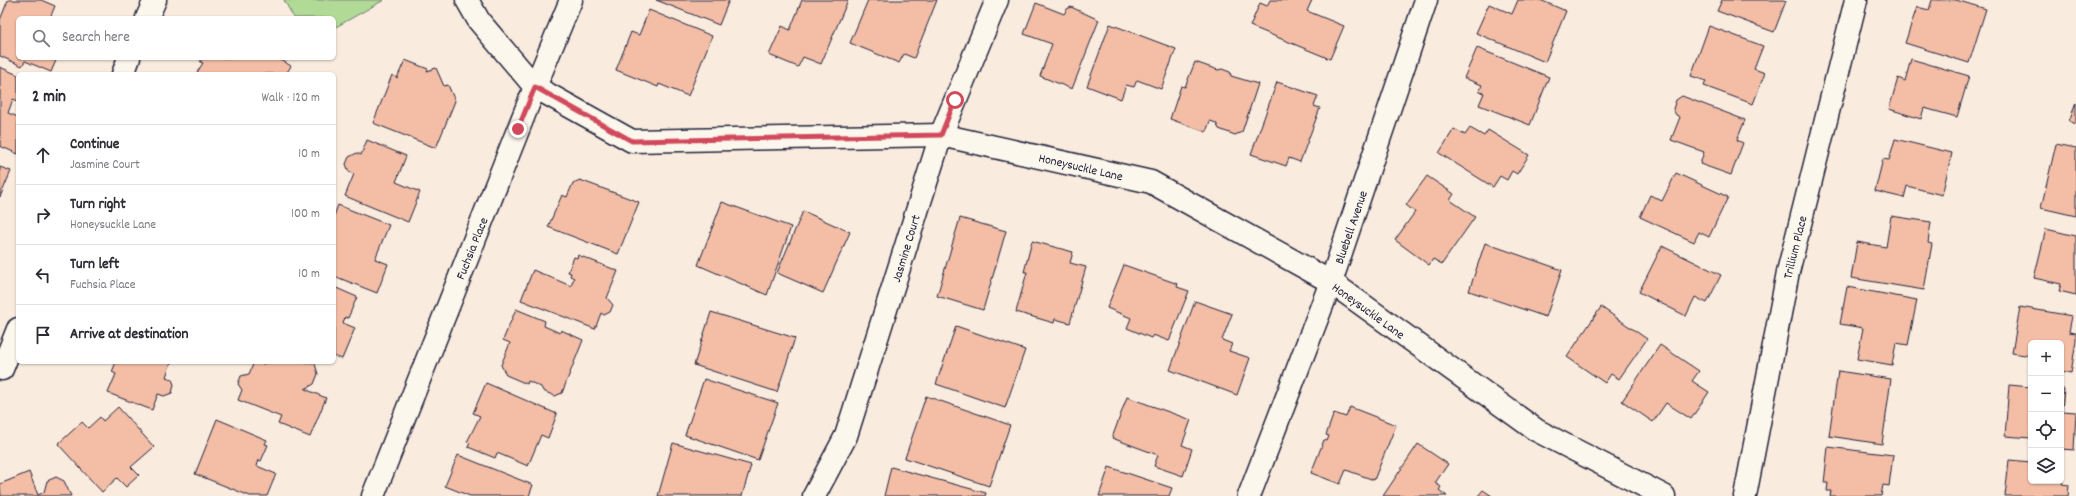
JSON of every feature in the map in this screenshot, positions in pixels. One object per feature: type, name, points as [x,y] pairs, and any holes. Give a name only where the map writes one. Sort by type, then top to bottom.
[{"type":"street","points":[[148,16],[155,0]]},
{"type":"street","name":"Honeysuckle Lane","points":[[467,0],[479,21],[535,87],[632,141],[941,135],[1151,182],[1331,282],[1536,430],[1664,496]]},
{"type":"street","name":"Fuchsia Place","points":[[373,496],[571,0]]},
{"type":"street","name":"Jasmine Court","points":[[814,496],[846,436],[941,135],[997,0]]},
{"type":"street","name":"Bluebell Avenue","points":[[1249,496],[1331,282],[1426,0]]},
{"type":"street","name":"Trillium Place","points":[[1745,496],[1788,272],[1856,0]]},
{"type":"street","points":[[124,72],[128,60]]},
{"type":"street","points":[[2,369],[16,334]]},
{"type":"green space","points":[[284,0],[384,0],[336,27],[336,16],[293,16]]},
{"type":"building","points":[[8,0],[41,0],[55,6],[51,16],[16,16],[16,60],[56,60],[51,72],[25,61],[22,66],[0,56],[0,20]]},
{"type":"building","points":[[656,0],[729,0],[719,25]]},
{"type":"building","points":[[802,0],[848,0],[821,64],[803,57],[798,67],[769,55],[782,26],[790,30]]},
{"type":"building","points":[[868,0],[937,0],[914,58],[904,54],[899,63],[850,43]]},
{"type":"building","points":[[1270,0],[1312,0],[1307,11],[1344,26],[1330,59],[1250,26],[1260,3],[1267,6]]},
{"type":"building","points":[[1518,0],[1540,0],[1566,11],[1545,62],[1476,33],[1489,4],[1512,14]]},
{"type":"building","points":[[1722,0],[1786,1],[1774,32],[1717,11]]},
{"type":"building","points":[[1932,0],[1956,0],[1986,9],[1969,63],[1905,43],[1917,7],[1929,10]]},
{"type":"building","points":[[1036,3],[1064,14],[1067,9],[1071,7],[1099,20],[1072,89],[1040,76],[1052,44],[1024,34]]},
{"type":"building","points":[[649,10],[712,36],[688,96],[659,84],[658,87],[616,70],[631,32],[639,35]]},
{"type":"building","points":[[1110,24],[1176,49],[1161,89],[1137,80],[1134,87],[1126,85],[1121,99],[1087,86]]},
{"type":"building","points":[[1709,26],[1763,46],[1754,69],[1765,73],[1753,104],[1704,86],[1706,81],[1691,76]]},
{"type":"building","points":[[1477,48],[1549,77],[1530,125],[1479,105],[1484,93],[1479,92],[1482,85],[1464,78]]},
{"type":"building","points":[[1911,59],[1969,76],[1957,117],[1924,108],[1921,119],[1889,109],[1898,78],[1905,81]]},
{"type":"building","points":[[202,60],[281,60],[291,66],[287,72],[197,72],[203,63],[200,62]]},
{"type":"building","points":[[405,60],[428,69],[427,71],[436,68],[444,86],[448,85],[455,101],[436,148],[373,123],[392,75],[397,78]]},
{"type":"building","points":[[1195,62],[1218,70],[1222,69],[1230,72],[1231,76],[1258,84],[1242,132],[1235,135],[1219,129],[1216,123],[1210,121],[1206,132],[1170,119],[1181,86],[1185,87]]},
{"type":"building","points":[[0,67],[16,74],[16,100],[13,99],[8,113],[16,116],[16,153],[0,146]]},
{"type":"building","points":[[1277,82],[1318,96],[1314,106],[1320,108],[1300,162],[1289,158],[1286,166],[1251,154]]},
{"type":"building","points":[[1682,96],[1745,120],[1737,140],[1743,143],[1731,175],[1700,164],[1704,152],[1671,140],[1680,117],[1676,115],[1673,109],[1676,100]]},
{"type":"building","points":[[2076,103],[2076,124],[2069,121]]},
{"type":"building","points":[[1470,128],[1484,136],[1488,130],[1529,155],[1517,174],[1512,171],[1507,180],[1500,176],[1493,187],[1439,153],[1454,129],[1465,135]]},
{"type":"building","points":[[1895,139],[1952,153],[1942,195],[1907,186],[1904,198],[1875,191],[1883,159],[1889,160]]},
{"type":"building","points":[[367,140],[406,156],[396,182],[420,192],[408,222],[345,196],[354,174],[349,172],[346,164],[349,157],[357,153],[361,155]]},
{"type":"building","points":[[2056,144],[2076,148],[2076,216],[2041,208]]},
{"type":"building","points":[[0,167],[11,171],[0,197]]},
{"type":"building","points":[[1676,173],[1728,197],[1709,237],[1699,232],[1694,242],[1640,217],[1650,195],[1662,201]]},
{"type":"building","points":[[1427,176],[1454,194],[1450,200],[1475,217],[1442,264],[1433,259],[1429,265],[1395,240],[1415,212],[1406,205]]},
{"type":"building","points":[[580,180],[639,202],[618,254],[548,227],[562,195],[567,197],[573,183]]},
{"type":"building","points":[[722,202],[791,227],[767,295],[698,265]]},
{"type":"building","points":[[338,205],[389,225],[375,259],[388,264],[377,293],[336,277],[336,210]]},
{"type":"building","points":[[803,211],[850,232],[823,293],[777,273]]},
{"type":"building","points":[[1891,216],[1931,222],[1928,243],[1932,244],[1924,290],[1851,278],[1857,242],[1886,247]]},
{"type":"building","points":[[960,218],[1006,231],[983,310],[937,296]]},
{"type":"building","points":[[2046,229],[2076,236],[2076,295],[2059,291],[2061,284],[2034,278]]},
{"type":"building","points":[[1032,241],[1073,252],[1070,263],[1086,267],[1070,323],[1055,319],[1054,323],[1016,312],[1027,272],[1024,272]]},
{"type":"building","points":[[1485,243],[1562,270],[1546,317],[1469,291]]},
{"type":"building","points":[[1662,246],[1721,275],[1707,303],[1695,297],[1686,316],[1639,292]]},
{"type":"building","points":[[578,255],[618,271],[607,298],[613,305],[610,312],[604,315],[601,313],[595,329],[521,300],[533,270],[571,286],[574,278],[570,276],[571,273],[568,272],[574,257],[577,258]]},
{"type":"building","points":[[1124,265],[1178,284],[1177,287],[1189,291],[1169,341],[1153,335],[1151,338],[1127,328],[1131,318],[1107,308]]},
{"type":"building","points":[[1847,287],[1917,300],[1908,345],[1896,343],[1892,365],[1857,359],[1863,328],[1840,324]]},
{"type":"building","points":[[336,288],[357,297],[348,318],[345,317],[343,323],[355,328],[342,359],[336,357]]},
{"type":"building","points":[[1195,301],[1232,314],[1222,340],[1232,344],[1229,351],[1250,358],[1237,395],[1170,370]]},
{"type":"building","points":[[1601,307],[1647,339],[1619,379],[1611,374],[1605,383],[1567,357]]},
{"type":"building","points":[[2020,307],[2072,316],[2069,332],[2076,333],[2076,341],[2071,373],[2064,372],[2064,340],[2028,340],[2028,356],[2012,353]]},
{"type":"building","points":[[516,309],[545,321],[544,326],[560,333],[561,330],[583,340],[562,393],[555,396],[543,391],[541,387],[528,381],[527,384],[506,375],[501,365],[510,343],[503,340]]},
{"type":"building","points":[[711,312],[795,338],[777,392],[694,365]]},
{"type":"building","points":[[956,326],[1025,350],[1005,408],[936,384]]},
{"type":"building","points":[[1660,345],[1699,371],[1692,381],[1709,392],[1691,419],[1666,403],[1653,422],[1622,401]]},
{"type":"building","points":[[115,364],[170,364],[166,377],[172,379],[174,385],[172,393],[164,396],[158,394],[152,410],[108,393],[116,374],[112,372]]},
{"type":"building","points":[[253,364],[315,364],[318,374],[314,384],[305,389],[326,398],[310,437],[278,424],[281,417],[238,400],[242,390],[238,384],[241,376],[249,374]]},
{"type":"building","points":[[1838,371],[1891,379],[1882,444],[1829,436]]},
{"type":"building","points":[[704,379],[778,403],[758,460],[685,435]]},
{"type":"building","points":[[486,383],[557,414],[548,438],[541,435],[528,466],[497,453],[495,458],[468,447],[470,443],[467,442],[480,416],[473,413]]},
{"type":"building","points":[[2009,385],[2028,387],[2028,438],[2005,436]]},
{"type":"building","points":[[926,396],[1010,425],[989,486],[905,458]]},
{"type":"building","points":[[1127,397],[1191,420],[1182,445],[1192,449],[1183,476],[1154,466],[1158,455],[1112,438]]},
{"type":"building","points":[[118,407],[154,447],[131,467],[139,475],[126,487],[117,478],[102,492],[58,444],[82,422],[88,428],[100,417],[103,421]]},
{"type":"building","points":[[1350,407],[1396,425],[1374,480],[1346,470],[1340,484],[1311,473],[1324,440],[1327,441],[1329,436],[1326,435],[1334,413],[1346,417]]},
{"type":"building","points":[[2064,411],[2076,412],[2074,450],[2064,449]]},
{"type":"building","points":[[217,419],[267,440],[265,444],[268,445],[261,461],[259,460],[257,466],[276,474],[267,496],[250,496],[195,474]]},
{"type":"building","points":[[673,443],[751,465],[742,496],[658,496]]},
{"type":"building","points":[[1418,444],[1448,464],[1435,483],[1441,487],[1439,490],[1447,496],[1383,496]]},
{"type":"building","points":[[1828,447],[1893,455],[1889,486],[1883,485],[1881,496],[1830,496],[1831,491],[1827,491],[1828,483],[1824,483]]},
{"type":"building","points":[[458,455],[533,485],[529,496],[470,496],[445,486]]},
{"type":"building","points":[[2009,460],[2028,462],[2028,484],[2069,485],[2068,496],[2005,496]]},
{"type":"building","points":[[891,467],[986,493],[985,496],[884,496]]},
{"type":"building","points":[[1109,467],[1172,488],[1169,496],[1099,496]]},
{"type":"building","points":[[29,472],[38,495],[44,492],[47,481],[56,477],[64,481],[71,496],[1,496],[0,484]]},
{"type":"building","points":[[1483,490],[1492,496],[1478,496]]},
{"type":"route","points":[[518,129],[535,87],[632,141],[941,135],[955,100]]}]
